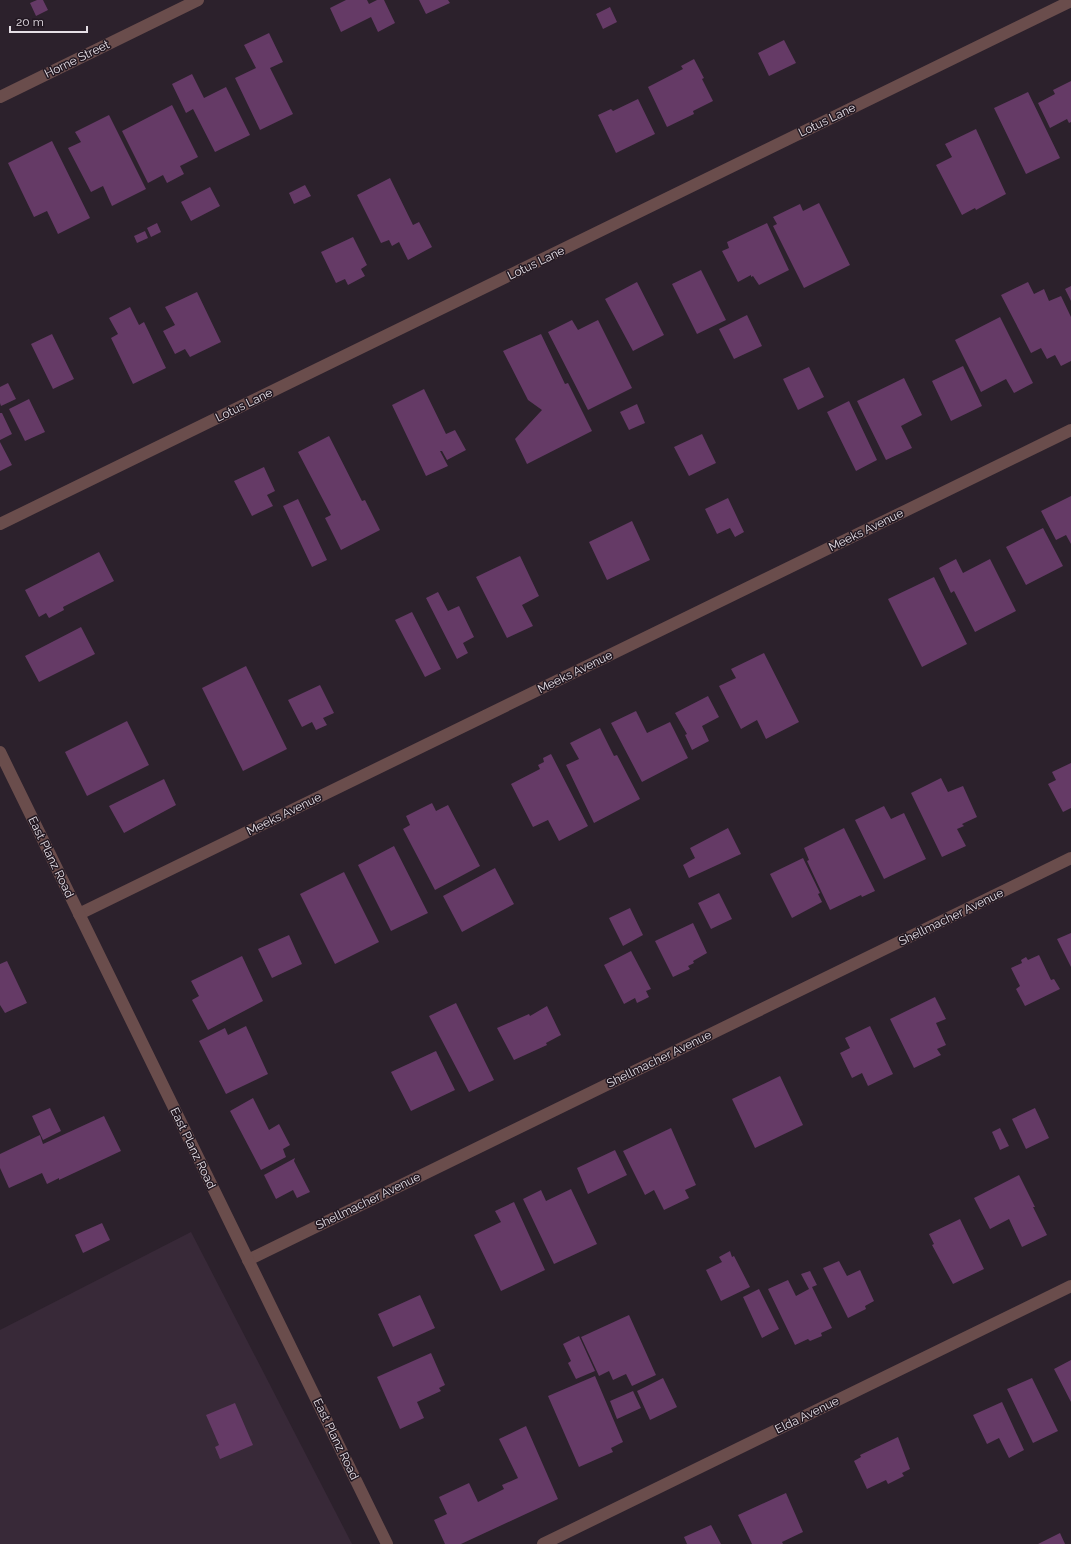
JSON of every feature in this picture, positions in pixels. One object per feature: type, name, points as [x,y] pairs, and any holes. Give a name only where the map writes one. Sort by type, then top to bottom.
[{"type":"street","name":"Horne Street","points":[[0,96],[198,0]]},
{"type":"street","name":"Lotus Lane","points":[[0,524],[1071,1]]},
{"type":"street","name":"Meeks Avenue","points":[[79,914],[1071,430]]},
{"type":"street","name":"East Planz Road","points":[[0,752],[387,1544]]},
{"type":"street","name":"Shellmacher Avenue","points":[[248,1260],[1071,858]]},
{"type":"street","name":"Elda Avenue","points":[[543,1544],[1071,1286]]},
{"type":"shaded area","points":[[191,1232],[352,1544],[0,1544],[0,1330]]},
{"type":"building","points":[[37,0],[43,0],[48,10],[36,16],[30,3]]},
{"type":"building","points":[[346,0],[367,0],[369,4],[377,0],[384,0],[395,23],[378,32],[371,17],[341,32],[330,8]]},
{"type":"building","points":[[419,0],[448,0],[450,3],[426,14]]},
{"type":"building","points":[[610,7],[617,22],[603,29],[596,14]]},
{"type":"building","points":[[269,33],[283,62],[270,68],[293,114],[260,130],[235,78],[256,68],[244,45]]},
{"type":"building","points":[[784,40],[796,63],[769,76],[758,53]]},
{"type":"building","points":[[694,59],[704,78],[702,79],[713,101],[693,111],[694,114],[667,127],[648,87],[683,69],[681,66]]},
{"type":"building","points":[[192,74],[204,98],[226,87],[250,135],[215,152],[193,109],[186,113],[172,84]]},
{"type":"building","points":[[1071,81],[1071,122],[1069,123],[1067,119],[1050,128],[1038,103],[1055,94],[1053,90]]},
{"type":"building","points":[[1028,92],[1060,158],[1026,174],[994,108]]},
{"type":"building","points":[[638,99],[655,134],[616,153],[598,115],[611,109],[613,111]]},
{"type":"building","points":[[172,105],[198,157],[180,166],[184,174],[167,183],[163,175],[148,183],[122,131]]},
{"type":"building","points":[[109,115],[146,189],[112,206],[103,186],[91,192],[68,148],[81,142],[75,132]]},
{"type":"building","points":[[976,129],[1006,194],[976,210],[975,208],[962,215],[936,165],[952,157],[945,144]]},
{"type":"building","points":[[52,141],[90,218],[58,234],[47,211],[34,217],[8,163]]},
{"type":"building","points":[[390,178],[413,225],[419,222],[432,247],[408,260],[399,242],[392,246],[389,240],[381,243],[357,195]]},
{"type":"building","points":[[305,185],[311,196],[294,204],[289,193]]},
{"type":"building","points":[[210,187],[220,206],[191,221],[181,202]]},
{"type":"building","points":[[819,203],[850,265],[804,288],[773,226],[777,224],[773,217],[800,204],[803,211]]},
{"type":"building","points":[[157,223],[161,232],[151,237],[147,228]]},
{"type":"building","points":[[767,223],[789,270],[759,285],[753,276],[751,277],[751,275],[738,282],[722,251],[729,248],[727,242]]},
{"type":"building","points":[[145,231],[148,238],[137,243],[134,236]]},
{"type":"building","points":[[353,237],[367,265],[361,269],[365,276],[348,285],[345,279],[336,283],[321,252]]},
{"type":"building","points":[[701,270],[726,320],[697,334],[672,284]]},
{"type":"building","points":[[637,282],[664,335],[633,351],[605,299]]},
{"type":"building","points":[[1028,282],[1034,294],[1044,289],[1049,301],[1061,296],[1071,317],[1071,361],[1061,366],[1055,355],[1047,359],[1041,348],[1031,353],[1001,295]]},
{"type":"building","points":[[1071,286],[1071,301],[1065,289]]},
{"type":"building","points":[[197,292],[221,342],[190,357],[185,349],[175,354],[163,331],[175,325],[165,307]]},
{"type":"building","points":[[130,307],[139,325],[144,322],[166,368],[133,384],[111,338],[118,334],[109,318]]},
{"type":"building","points":[[747,315],[762,346],[734,359],[719,329]]},
{"type":"building","points":[[1000,317],[1033,383],[1014,393],[1006,379],[981,392],[955,340]]},
{"type":"building","points":[[572,320],[578,330],[598,320],[632,388],[588,410],[548,332]]},
{"type":"building","points":[[52,334],[74,379],[53,389],[31,344]]},
{"type":"building","points":[[541,334],[565,384],[568,383],[592,431],[527,464],[515,439],[542,410],[528,400],[503,351]]},
{"type":"building","points":[[963,366],[982,406],[951,421],[932,381]]},
{"type":"building","points":[[809,367],[824,397],[798,410],[783,379]]},
{"type":"building","points":[[904,378],[922,415],[901,426],[912,448],[886,460],[857,401]]},
{"type":"building","points":[[8,383],[16,399],[1,406],[0,387]]},
{"type":"building","points":[[424,389],[446,434],[455,430],[466,450],[447,460],[442,451],[440,451],[448,466],[426,476],[392,405]]},
{"type":"building","points":[[29,399],[45,432],[25,441],[9,409]]},
{"type":"building","points":[[849,401],[877,460],[856,471],[827,412]]},
{"type":"building","points":[[637,404],[645,423],[629,430],[620,412]]},
{"type":"building","points":[[0,413],[2,413],[12,434],[0,440]]},
{"type":"building","points":[[702,434],[716,463],[689,476],[674,447]]},
{"type":"building","points":[[329,436],[362,501],[365,500],[380,530],[341,550],[325,518],[331,515],[298,452]]},
{"type":"building","points":[[0,442],[12,465],[0,471]]},
{"type":"building","points":[[264,467],[275,491],[267,495],[273,506],[252,516],[234,481]]},
{"type":"building","points":[[1071,496],[1071,544],[1066,535],[1056,540],[1041,511]]},
{"type":"building","points":[[728,498],[744,532],[735,537],[730,528],[717,534],[705,509]]},
{"type":"building","points":[[298,499],[327,560],[312,567],[283,506]]},
{"type":"building","points":[[632,521],[650,560],[607,580],[589,542]]},
{"type":"building","points":[[1043,528],[1063,566],[1026,585],[1006,547]]},
{"type":"building","points":[[99,552],[114,581],[63,607],[64,610],[49,618],[46,613],[39,617],[25,590]]},
{"type":"building","points":[[520,556],[539,596],[522,605],[533,626],[507,638],[476,577]]},
{"type":"building","points":[[956,559],[963,573],[990,559],[1016,611],[975,632],[954,591],[951,593],[939,568]]},
{"type":"building","points":[[934,577],[967,644],[922,667],[888,599]]},
{"type":"building","points":[[438,592],[448,611],[459,606],[474,637],[463,643],[468,653],[457,659],[426,598]]},
{"type":"building","points":[[412,612],[441,669],[425,677],[395,620]]},
{"type":"building","points":[[81,627],[95,654],[39,682],[25,656]]},
{"type":"building","points":[[764,653],[799,722],[766,739],[757,720],[741,729],[719,686],[736,678],[731,669]]},
{"type":"building","points":[[246,666],[287,749],[243,771],[202,688]]},
{"type":"building","points":[[320,685],[334,713],[323,718],[327,725],[316,730],[312,722],[302,727],[288,700]]},
{"type":"building","points":[[708,696],[719,717],[702,726],[709,741],[692,750],[685,735],[687,734],[675,713]]},
{"type":"building","points":[[636,711],[647,733],[670,722],[688,758],[642,782],[611,723]]},
{"type":"building","points":[[127,721],[149,765],[87,796],[65,752]]},
{"type":"building","points":[[600,728],[614,756],[617,755],[640,799],[594,823],[566,765],[579,759],[570,743]]},
{"type":"building","points":[[551,754],[588,826],[559,841],[548,820],[533,827],[511,784],[540,769],[538,765],[544,762],[543,758]]},
{"type":"building","points":[[1071,763],[1071,808],[1063,812],[1048,784],[1056,780],[1052,772]]},
{"type":"building","points":[[941,778],[948,792],[963,786],[977,817],[962,824],[964,826],[957,829],[966,846],[942,857],[911,793]]},
{"type":"building","points":[[164,779],[176,805],[124,833],[109,806]]},
{"type":"building","points":[[432,803],[436,811],[448,805],[480,866],[435,890],[403,829],[410,825],[406,816]]},
{"type":"building","points":[[884,806],[891,819],[904,813],[926,859],[884,879],[855,820]]},
{"type":"building","points":[[728,828],[741,854],[689,878],[683,865],[695,858],[690,848]]},
{"type":"building","points":[[844,828],[875,891],[862,897],[861,895],[830,910],[807,861],[809,860],[804,848]]},
{"type":"building","points":[[394,846],[428,913],[391,931],[358,865]]},
{"type":"building","points":[[803,858],[820,893],[818,894],[822,902],[792,918],[770,874]]},
{"type":"building","points":[[495,868],[514,904],[462,932],[443,896]]},
{"type":"building","points":[[344,872],[379,942],[335,964],[300,894]]},
{"type":"building","points":[[719,893],[732,919],[711,929],[698,903]]},
{"type":"building","points":[[630,908],[643,935],[623,946],[609,918]]},
{"type":"building","points":[[693,923],[707,953],[693,961],[694,963],[688,966],[690,969],[673,977],[655,941]]},
{"type":"building","points":[[1071,933],[1071,967],[1057,939]]},
{"type":"building","points":[[289,935],[302,964],[272,978],[258,949]]},
{"type":"building","points":[[631,951],[651,989],[646,991],[649,997],[637,1003],[635,998],[624,1004],[604,965]]},
{"type":"building","points":[[1039,955],[1051,980],[1054,979],[1060,989],[1025,1006],[1016,989],[1020,986],[1011,968],[1022,963],[1021,960],[1026,957],[1028,960]]},
{"type":"building","points":[[242,956],[263,1001],[208,1030],[192,1000],[199,996],[191,981]]},
{"type":"building","points":[[7,961],[27,1003],[5,1013],[0,1005],[0,964]]},
{"type":"building","points":[[935,997],[946,1019],[936,1023],[946,1045],[937,1049],[941,1055],[914,1068],[890,1019]]},
{"type":"building","points":[[456,1003],[494,1080],[469,1092],[429,1016]]},
{"type":"building","points":[[547,1006],[561,1035],[546,1043],[547,1045],[514,1060],[497,1028],[529,1014],[530,1016]]},
{"type":"building","points":[[246,1026],[268,1074],[226,1094],[199,1041],[225,1028],[228,1035]]},
{"type":"building","points":[[870,1026],[893,1074],[868,1086],[862,1073],[852,1078],[840,1053],[850,1048],[845,1038]]},
{"type":"building","points":[[436,1051],[455,1090],[411,1111],[391,1072]]},
{"type":"building","points":[[780,1076],[803,1125],[755,1148],[732,1099]]},
{"type":"building","points":[[253,1098],[269,1130],[279,1124],[290,1145],[283,1149],[286,1157],[261,1170],[230,1111]]},
{"type":"building","points":[[50,1108],[61,1131],[43,1140],[32,1116]]},
{"type":"building","points":[[1035,1108],[1049,1138],[1026,1149],[1012,1119]]},
{"type":"building","points":[[104,1116],[121,1151],[59,1180],[59,1178],[47,1184],[42,1173],[9,1188],[0,1168],[0,1154],[40,1135],[43,1144]]},
{"type":"building","points":[[671,1128],[696,1185],[685,1190],[689,1198],[664,1210],[654,1190],[645,1195],[623,1151]]},
{"type":"building","points":[[1000,1128],[1009,1146],[1000,1150],[992,1132]]},
{"type":"building","points":[[615,1150],[627,1175],[588,1194],[577,1168]]},
{"type":"building","points":[[295,1158],[294,1161],[310,1192],[297,1198],[293,1190],[276,1199],[264,1175]]},
{"type":"building","points":[[1019,1175],[1047,1235],[1022,1247],[1009,1219],[990,1229],[974,1198]]},
{"type":"building","points":[[571,1189],[597,1244],[554,1264],[523,1199],[541,1190],[546,1201]]},
{"type":"building","points":[[514,1202],[545,1270],[501,1291],[474,1235],[501,1222],[495,1211]]},
{"type":"building","points":[[960,1219],[984,1269],[953,1284],[932,1245],[934,1244],[929,1234]]},
{"type":"building","points":[[102,1223],[110,1240],[83,1253],[75,1235]]},
{"type":"building","points":[[730,1251],[750,1287],[721,1301],[706,1270],[722,1262],[719,1257]]},
{"type":"building","points":[[839,1261],[847,1276],[860,1270],[874,1301],[865,1306],[866,1309],[848,1318],[823,1268]]},
{"type":"building","points":[[810,1271],[817,1285],[812,1287],[832,1328],[821,1333],[822,1336],[810,1341],[808,1339],[795,1345],[768,1289],[788,1280],[796,1296],[809,1289],[801,1274]]},
{"type":"building","points":[[759,1289],[779,1329],[762,1338],[743,1297]]},
{"type":"building","points":[[420,1295],[435,1328],[393,1347],[378,1314]]},
{"type":"building","points":[[629,1315],[656,1375],[632,1386],[626,1374],[613,1380],[609,1371],[599,1376],[581,1337]]},
{"type":"building","points":[[579,1336],[595,1371],[576,1379],[568,1363],[571,1361],[563,1344]]},
{"type":"building","points":[[431,1353],[445,1385],[439,1388],[441,1391],[417,1402],[424,1418],[400,1429],[377,1377]]},
{"type":"building","points":[[1071,1360],[1071,1402],[1054,1369]]},
{"type":"building","points":[[595,1376],[623,1442],[611,1448],[613,1452],[579,1467],[548,1396]]},
{"type":"building","points":[[663,1378],[677,1407],[650,1420],[637,1391]]},
{"type":"building","points":[[1032,1378],[1058,1431],[1033,1443],[1007,1389]]},
{"type":"building","points":[[633,1391],[641,1408],[617,1419],[610,1401]]},
{"type":"building","points":[[1002,1402],[1024,1450],[1009,1458],[999,1438],[987,1444],[973,1415]]},
{"type":"building","points":[[235,1403],[253,1445],[220,1459],[215,1447],[219,1445],[206,1415]]},
{"type":"building","points":[[526,1426],[558,1499],[461,1544],[445,1544],[434,1520],[447,1514],[439,1497],[469,1483],[478,1502],[504,1489],[502,1485],[518,1478],[499,1439]]},
{"type":"building","points":[[898,1437],[910,1469],[902,1473],[904,1476],[888,1484],[886,1480],[867,1489],[854,1461],[861,1457],[860,1455]]},
{"type":"building","points":[[786,1493],[803,1532],[782,1542],[783,1544],[752,1544],[738,1515]]},
{"type":"building","points":[[711,1525],[721,1544],[687,1544],[684,1537]]},
{"type":"building","points":[[1060,1533],[1065,1544],[1038,1544]]}]
